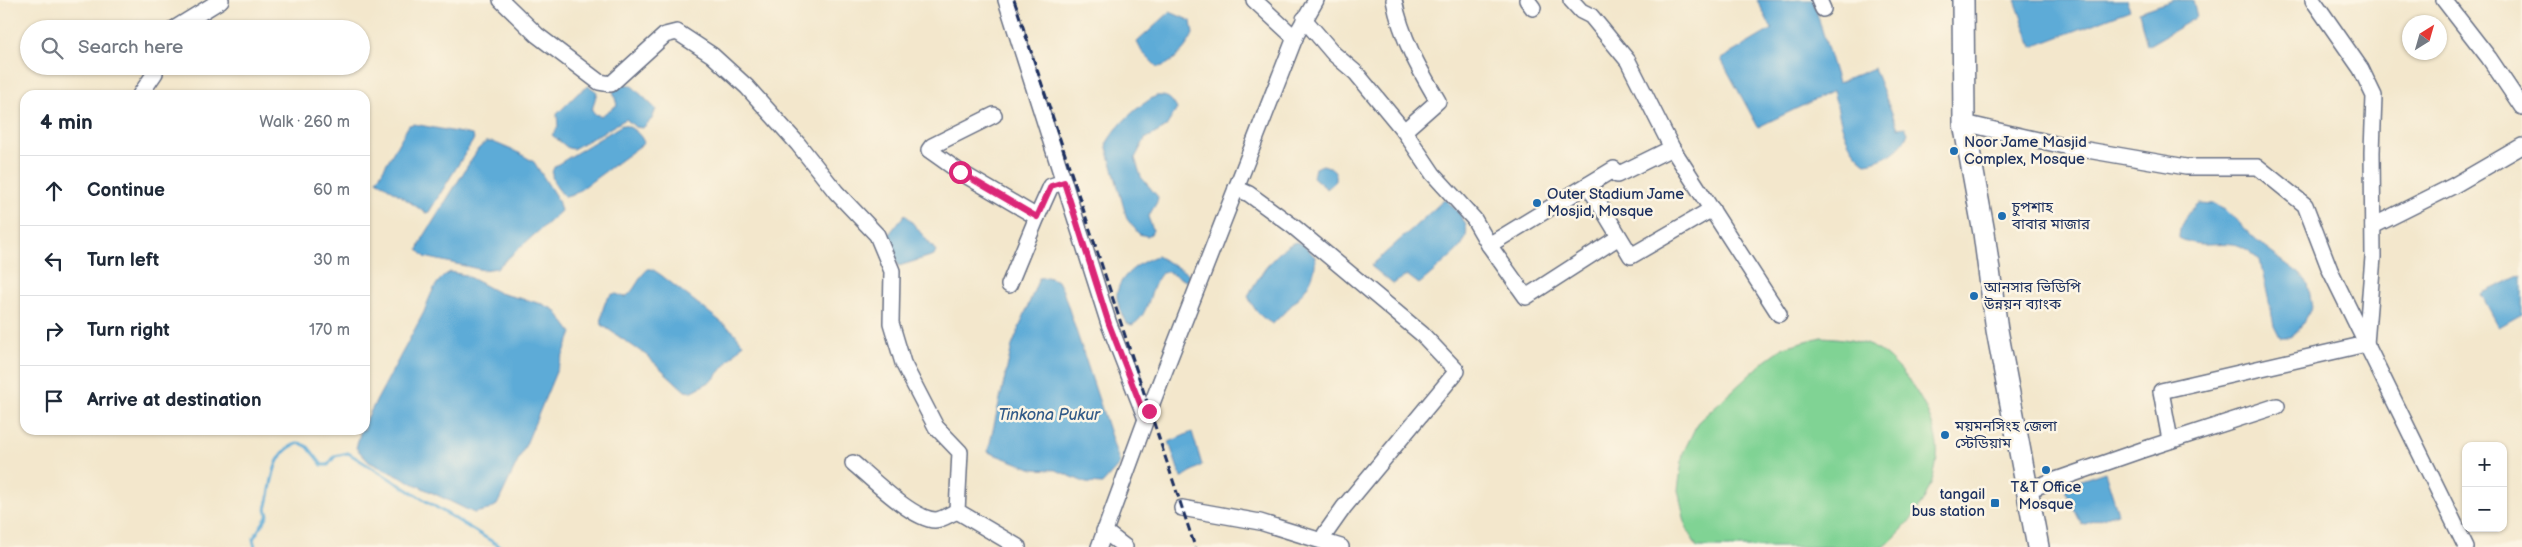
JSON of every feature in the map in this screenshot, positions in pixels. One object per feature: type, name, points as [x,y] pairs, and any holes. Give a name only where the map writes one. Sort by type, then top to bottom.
[{"type":"highway","points":[[1963,0],[1964,123],[1984,233],[1997,330],[2038,547]]},
{"type":"street","points":[[189,20],[221,0]]},
{"type":"street","points":[[501,0],[537,35],[599,82],[611,84],[665,35],[677,32],[712,55],[747,87],[798,144],[836,192],[878,235],[892,271],[891,323],[903,363],[936,427],[960,452],[957,510]]},
{"type":"street","points":[[1006,0],[1109,324],[1146,419]]},
{"type":"street","points":[[1254,0],[1295,38]]},
{"type":"street","points":[[1394,0],[1397,17],[1416,63],[1438,101],[1404,131]]},
{"type":"street","points":[[1571,0],[1581,11],[1591,16],[1628,61],[1672,148],[1779,314]]},
{"type":"street","points":[[2313,0],[2361,69],[2374,96],[2373,256],[2366,344]]},
{"type":"street","points":[[2444,0],[2489,58],[2522,107]]},
{"type":"street","points":[[1099,547],[1146,419],[1295,38],[1314,1]]},
{"type":"street","points":[[1304,19],[1334,54],[1356,73],[1404,131],[1433,174],[1474,219],[1489,245],[1526,297],[1620,237]]},
{"type":"street","points":[[143,90],[154,75]]},
{"type":"street","points":[[994,115],[932,146],[929,150],[960,172],[1037,217]]},
{"type":"street","points":[[1964,123],[2064,146],[2186,167],[2258,167],[2305,205],[2330,270],[2466,547]]},
{"type":"street","points":[[2373,226],[2453,186],[2522,146]]},
{"type":"street","points":[[1489,245],[1614,169],[1617,175],[1672,148]]},
{"type":"street","points":[[1009,285],[1051,186],[1064,182]]},
{"type":"street","points":[[1588,185],[1631,256],[1712,209]]},
{"type":"street","points":[[1236,188],[1249,194],[1294,227],[1394,310],[1457,368],[1456,372],[1344,507],[1325,534]]},
{"type":"street","points":[[2170,440],[2161,391],[2366,344]]},
{"type":"street","points":[[2027,490],[2170,440],[2277,406]]},
{"type":"street","points":[[852,463],[910,509],[928,518],[937,520],[957,510]]},
{"type":"street","points":[[1182,508],[1260,522],[1341,547]]},
{"type":"street","points":[[957,510],[1018,547]]},
{"type":"street","points":[[1104,531],[1125,547]]},
{"type":"green space","points":[[1821,337],[1844,339],[1873,347],[1891,360],[1911,384],[1928,414],[1937,444],[1935,471],[1926,496],[1912,518],[1884,547],[1697,547],[1686,527],[1678,490],[1683,453],[1698,422],[1766,360],[1784,347]]},
{"type":"water","points":[[1757,0],[1813,0],[1838,83],[1874,68],[1898,128],[1905,127],[1908,133],[1897,150],[1879,160],[1866,163],[1858,157],[1847,140],[1833,91],[1758,127],[1721,59],[1772,29]]},
{"type":"water","points":[[2015,0],[2126,0],[2130,10],[2032,47]]},
{"type":"water","points":[[2174,0],[2193,0],[2197,17],[2147,46],[2139,12]]},
{"type":"water","points":[[1170,12],[1191,21],[1193,34],[1183,50],[1173,60],[1168,64],[1157,67],[1142,52],[1137,42]]},
{"type":"water","points":[[625,84],[632,86],[656,109],[652,119],[643,128],[635,127],[626,119],[573,149],[568,148],[552,135],[558,127],[557,114],[578,93],[589,86],[597,92],[592,110],[595,114],[601,116],[617,105],[613,91]]},
{"type":"water","points":[[1156,96],[1169,98],[1177,109],[1165,128],[1145,139],[1135,158],[1141,177],[1158,197],[1148,217],[1153,230],[1147,236],[1139,234],[1127,219],[1106,144],[1128,117]]},
{"type":"water","points":[[414,124],[472,135],[474,139],[429,212],[426,213],[377,180],[409,125]]},
{"type":"water","points":[[622,125],[635,131],[644,143],[573,195],[565,197],[556,186],[553,178],[552,174],[555,166]]},
{"type":"water","points":[[486,142],[493,142],[519,153],[534,162],[558,200],[561,211],[497,268],[483,270],[425,257],[418,250],[423,238],[478,149]]},
{"type":"water","points":[[1323,165],[1332,168],[1336,174],[1336,181],[1327,189],[1313,177],[1315,168]]},
{"type":"water","points":[[1445,199],[1460,215],[1466,228],[1466,235],[1458,250],[1419,284],[1407,275],[1393,284],[1371,266]]},
{"type":"water","points":[[2199,203],[2213,204],[2227,211],[2265,248],[2300,274],[2308,283],[2312,307],[2299,330],[2290,337],[2280,337],[2274,325],[2260,260],[2248,250],[2237,245],[2200,244],[2179,238],[2180,227],[2184,218]]},
{"type":"water","points":[[905,214],[936,251],[934,255],[899,266],[886,238]]},
{"type":"water","points":[[1295,242],[1303,244],[1315,257],[1315,267],[1312,277],[1302,294],[1273,324],[1258,313],[1248,296],[1274,258]]},
{"type":"water","points":[[1157,256],[1189,274],[1189,280],[1186,281],[1168,272],[1163,272],[1154,285],[1143,315],[1132,325],[1126,323],[1117,299],[1121,283],[1137,266]]},
{"type":"water","points":[[648,269],[652,269],[661,275],[734,332],[743,344],[713,380],[691,392],[685,391],[646,355],[602,325],[602,312],[607,299],[613,294],[625,297],[628,295]]},
{"type":"water","points":[[450,272],[465,275],[499,293],[542,304],[555,310],[572,333],[527,442],[497,505],[488,510],[474,513],[369,462],[356,448],[360,435],[370,435],[370,413],[424,312],[428,300],[440,279]]},
{"type":"water","points":[[2522,275],[2522,314],[2499,327],[2481,294]]},
{"type":"water","name":"Tinkona Pukur","points":[[1047,277],[1058,281],[1063,291],[1120,464],[1102,484],[1086,483],[1056,470],[1033,469],[988,452],[1012,346],[1039,278]]},
{"type":"water","points":[[1192,432],[1202,465],[1181,478],[1169,442]]},
{"type":"water","points":[[2105,472],[2118,513],[2082,525],[2063,486]]},
{"type":"waterway","points":[[255,547],[253,539],[268,515],[266,509],[274,470],[283,453],[290,447],[300,443],[308,447],[322,465],[328,465],[335,456],[348,453],[501,547]]},
{"type":"railway","points":[[1014,0],[1195,547]]},
{"type":"place","name":"Noor Jame Masjid Complex, Mosque","points":[[1954,151]]},
{"type":"place","name":"Outer Stadium Jame Mosjid, Mosque","points":[[1537,203]]},
{"type":"place","name":"চুপশাহ বাবার মাজার","points":[[2002,216]]},
{"type":"place","name":"আনসার ভিডিপি উন্নয়ন ব্যাংক","points":[[1974,296]]},
{"type":"place","name":"ময়মনসিংহ জেলা স্টেডিয়াম","points":[[1945,435]]},
{"type":"place","name":"T&T Office Mosque","points":[[2046,470]]},
{"type":"place","name":"tangail bus station","points":[[1995,503]]},
{"type":"route","points":[[960,172],[1037,217],[1051,186],[1064,182],[1109,324],[1146,419],[1149,411]]}]
